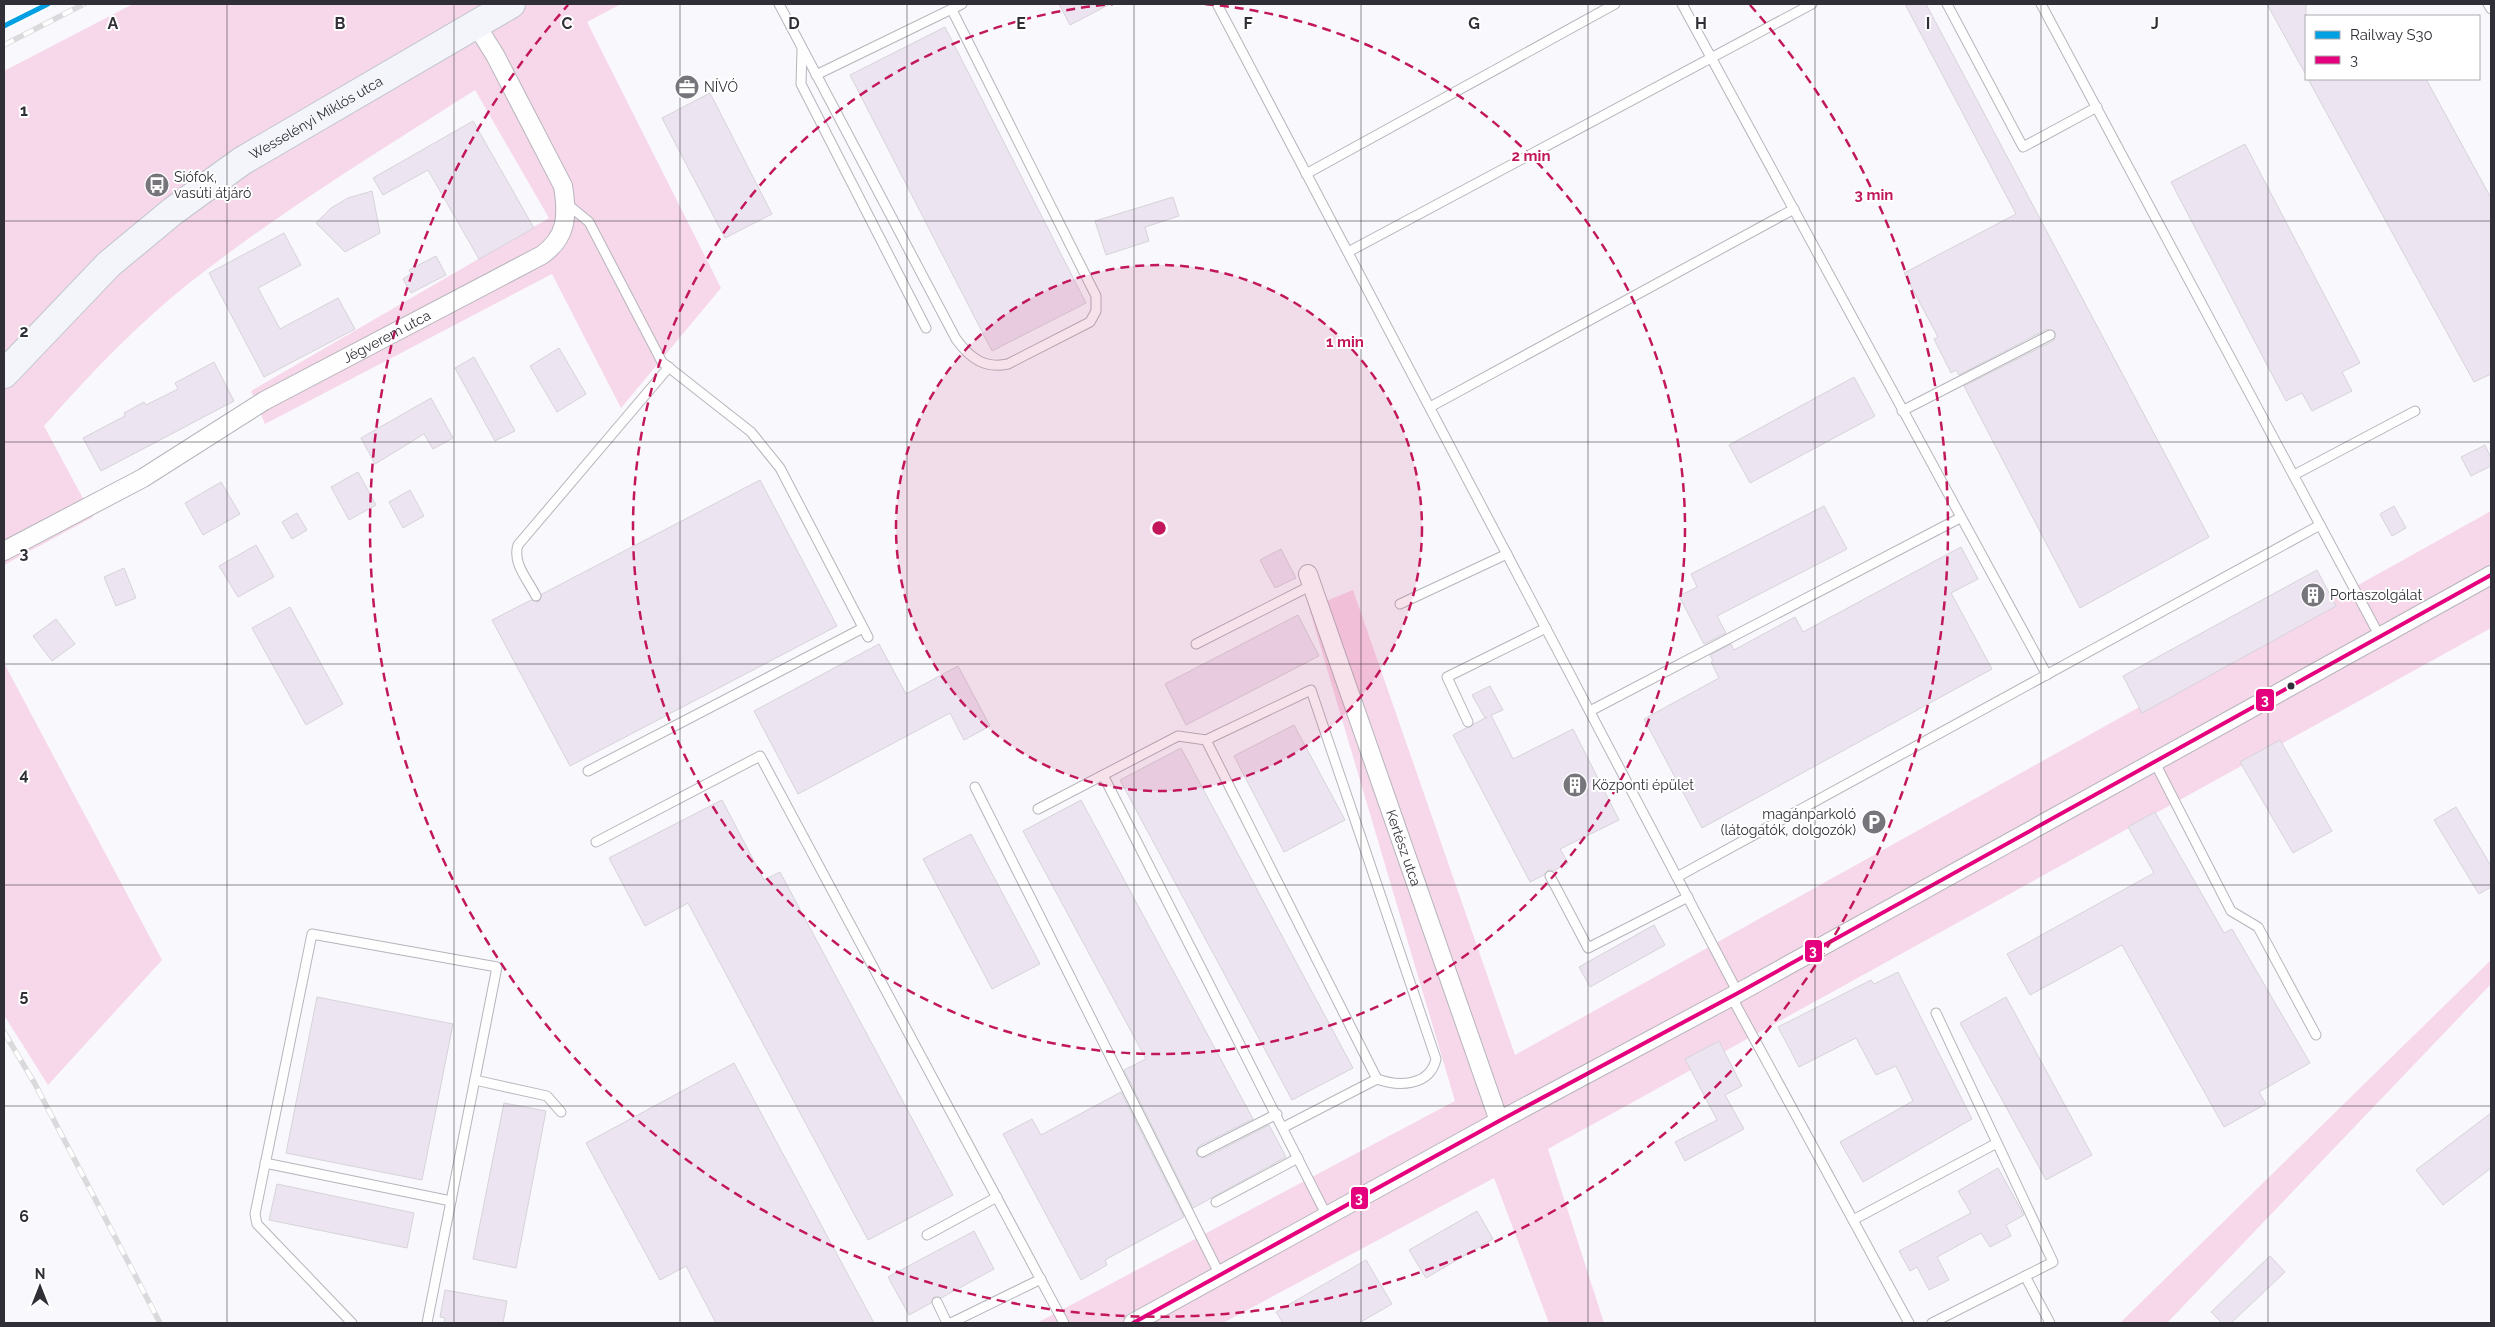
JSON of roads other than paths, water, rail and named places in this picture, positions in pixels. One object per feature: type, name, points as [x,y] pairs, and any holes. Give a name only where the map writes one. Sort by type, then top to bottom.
[{"type":"main road","name":"Wesselényi Miklós utca","points":[[4,374],[109,264],[173,211],[242,160],[511,4]]},
{"type":"street","name":"Jégverem utca","points":[[4,551],[152,473],[264,401],[542,255],[555,246],[562,236],[566,202],[563,186],[495,55],[476,23]]},
{"type":"street","points":[[1133,1323],[1498,1121],[1735,994],[2379,635],[2491,575]]},
{"type":"street","name":"Kertész utca","points":[[1310,579],[1498,1121]]},
{"type":"lane","points":[[779,4],[956,339],[973,359],[998,366],[1008,364],[1090,322],[1096,311],[1096,296],[952,10]]},
{"type":"lane","points":[[816,75],[962,4]]},
{"type":"lane","points":[[1217,4],[1688,897],[1735,994],[1909,1323]]},
{"type":"lane","points":[[1306,174],[1614,4]]},
{"type":"lane","points":[[1682,4],[2047,675]]},
{"type":"lane","points":[[1348,252],[1812,4]]},
{"type":"lane","points":[[1947,4],[2023,147],[2098,108]]},
{"type":"lane","points":[[2041,4],[2379,635]]},
{"type":"lane","points":[[2488,4],[2491,9]]},
{"type":"lane","points":[[802,48],[801,84],[926,328]]},
{"type":"lane","points":[[566,202],[590,222],[662,362],[751,432],[780,468],[868,637]]},
{"type":"lane","points":[[1430,407],[1794,210]]},
{"type":"lane","points":[[1902,411],[2050,335]]},
{"type":"lane","points":[[536,596],[518,563],[516,556],[518,545],[669,367]]},
{"type":"lane","points":[[2294,474],[2415,410]]},
{"type":"lane","points":[[1590,711],[1960,518]]},
{"type":"lane","points":[[1677,877],[2320,525]]},
{"type":"lane","points":[[1400,604],[1507,554]]},
{"type":"lane","points":[[1196,644],[1310,579]]},
{"type":"lane","points":[[588,771],[863,628]]},
{"type":"lane","points":[[1468,722],[1447,677],[1546,628]]},
{"type":"lane","points":[[1038,809],[1178,736],[1206,740],[1311,690],[1436,1059],[1429,1074],[1419,1080],[1392,1084],[1377,1079],[1206,740]]},
{"type":"lane","points":[[596,842],[760,756],[1064,1323]]},
{"type":"lane","points":[[2154,761],[2231,911],[2258,928],[2316,1035]]},
{"type":"lane","points":[[1103,775],[1284,1127],[1327,1216]]},
{"type":"lane","points":[[975,787],[1220,1275]]},
{"type":"lane","points":[[1550,876],[1588,948],[1688,897]]},
{"type":"lane","points":[[352,1323],[256,1224],[254,1214],[312,934],[497,967],[427,1323]]},
{"type":"lane","points":[[1932,1323],[2053,1262],[1936,1013]]},
{"type":"lane","points":[[1284,1127],[1377,1079]]},
{"type":"lane","points":[[475,1080],[547,1096],[561,1112]]},
{"type":"lane","points":[[1202,1152],[1277,1114]]},
{"type":"lane","points":[[1853,1220],[1997,1143]]},
{"type":"lane","points":[[1216,1202],[1298,1158]]},
{"type":"lane","points":[[265,1162],[451,1201]]},
{"type":"lane","points":[[927,1234],[997,1197]]},
{"type":"lane","points":[[2025,1276],[2050,1323]]},
{"type":"lane","points":[[951,1323],[1041,1279]]},
{"type":"lane","points":[[937,1302],[947,1323]]},
{"type":"railway","points":[[4,45],[84,4]]},
{"type":"railway","points":[[4,1032],[35,1084],[160,1323]]},
{"type":"rail line","name":"S30","points":[[4,26],[48,4]]},
{"type":"place","name":"NÍVÓ","points":[[687,87]]},
{"type":"place","name":"Siófok, vasúti átjáró","points":[[157,185]]},
{"type":"place","name":"Portaszolgálat","points":[[2313,595]]},
{"type":"place","name":"Központi épület","points":[[1575,785]]},
{"type":"place","name":"magánparkoló (látogatók, dolgozók)","points":[[1874,822]]}]
